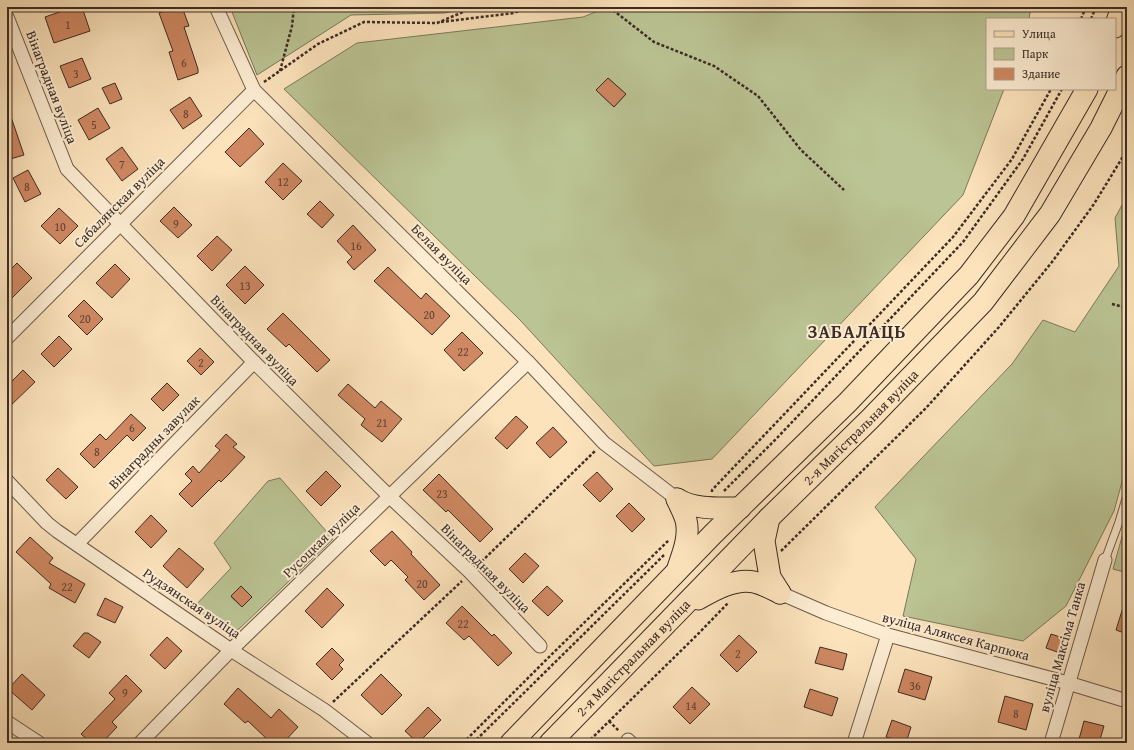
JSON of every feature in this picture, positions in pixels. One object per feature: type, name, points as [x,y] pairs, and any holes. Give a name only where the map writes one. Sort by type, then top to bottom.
[{"type":"main road","points":[[1116,25],[1122,7]]},
{"type":"main road","name":"2-я Магістральная вуліца","points":[[550,743],[769,518],[870,419],[983,302],[1050,214],[1101,128],[1127,76]]},
{"type":"main road","name":"2-я Магістральная вуліца","points":[[511,743],[677,571],[848,402],[969,275],[1014,216],[1086,90]]},
{"type":"main road","points":[[677,499],[685,504],[717,501],[740,508]]},
{"type":"main road","points":[[677,499],[686,521],[687,534],[684,550],[677,571]]},
{"type":"main road","points":[[769,518],[764,541],[770,577],[780,593]]},
{"type":"main road","points":[[684,606],[720,587],[740,582],[754,582],[780,593]]},
{"type":"street","name":"Белая вуліца","points":[[216,7],[254,90],[528,362],[604,443],[677,499]]},
{"type":"street","name":"Вінаградная вуліца","points":[[7,17],[67,169],[121,223],[254,362],[389,496],[470,572],[540,646]]},
{"type":"street","name":"Сабалянская вуліца","points":[[7,338],[254,90]]},
{"type":"street","name":"Вінаградны завулак","points":[[77,544],[254,362]]},
{"type":"street","name":"Русоцкая вуліца","points":[[140,743],[231,650],[528,362]]},
{"type":"street","name":"Рудзянская вуліца","points":[[7,481],[47,523],[231,650],[324,710],[367,743]]},
{"type":"street","name":"вуліца Максіма Танка","points":[[1051,743],[1105,560]]},
{"type":"street","name":"вуліца Аляксея Карпюка","points":[[780,593],[826,613],[888,635],[1068,683],[1127,702]]},
{"type":"street","points":[[854,743],[888,635]]},
{"type":"street","points":[[7,722],[39,743]]},
{"type":"lane","points":[[1105,560],[1127,495]]},
{"type":"path","points":[[279,72],[292,26],[294,7]]},
{"type":"path","points":[[437,23],[475,7]]},
{"type":"path","points":[[254,90],[318,44],[364,22],[437,23],[514,13],[529,7]]},
{"type":"path","points":[[609,7],[654,42],[714,66],[758,96],[801,150],[844,190]]},
{"type":"path","points":[[1081,18],[1086,7]]},
{"type":"path","points":[[1091,18],[1096,7]]},
{"type":"path","points":[[1050,90],[1012,159],[953,237],[712,490],[717,501],[963,242],[1023,159],[1061,90]]},
{"type":"path","points":[[778,553],[783,550],[926,408],[999,327],[1052,262],[1089,211],[1127,150]]},
{"type":"path","points":[[1112,304],[1127,308]]},
{"type":"path","points":[[463,743],[544,661],[675,534],[687,534]]},
{"type":"path","points":[[472,743],[662,557]]},
{"type":"path","points":[[587,743],[732,599]]},
{"type":"green space","points":[[230,7],[471,7],[445,13],[351,15],[257,75]]},
{"type":"green space","points":[[608,7],[1031,7],[1029,18],[986,18],[986,90],[1004,90],[963,195],[712,459],[654,466],[520,320],[284,89],[357,43],[583,17]],"holes":[[[608,78],[626,94],[614,107],[596,90]]]},
{"type":"green space","points":[[1127,196],[1127,464],[1114,511],[1066,606],[1023,641],[903,616],[916,559],[875,507],[1012,364],[1043,320],[1075,332],[1119,266],[1115,218]]},
{"type":"green space","points":[[280,478],[333,539],[239,629],[230,632],[193,608],[231,568],[214,543],[268,481]],"holes":[[[241,586],[252,597],[242,607],[231,597]]]},
{"type":"green space","points":[[1127,519],[1127,573],[1113,569]]},
{"type":"building","points":[[74,7],[82,7],[90,31],[54,43],[45,17]]},
{"type":"building","points":[[174,7],[182,7],[189,26],[184,27],[198,69],[198,73],[178,80],[169,52],[173,51],[159,13]]},
{"type":"building","points":[[82,58],[91,79],[69,88],[60,66]]},
{"type":"building","points":[[608,78],[626,94],[614,107],[596,90]]},
{"type":"building","points":[[115,83],[122,99],[110,104],[102,88]]},
{"type":"building","points":[[190,97],[202,116],[183,129],[170,110]]},
{"type":"building","points":[[98,108],[110,128],[89,140],[78,120]]},
{"type":"building","points":[[7,111],[9,111],[24,155],[7,160]]},
{"type":"building","points":[[249,128],[264,144],[240,167],[225,152]]},
{"type":"building","points":[[122,147],[138,169],[122,181],[106,159]]},
{"type":"building","points":[[283,163],[302,181],[283,200],[265,182]]},
{"type":"building","points":[[28,170],[41,194],[25,202],[13,178]]},
{"type":"building","points":[[320,201],[334,215],[322,228],[307,214]]},
{"type":"building","points":[[174,207],[192,225],[178,238],[160,221]]},
{"type":"building","points":[[59,208],[78,226],[60,244],[41,226]]},
{"type":"building","points":[[353,225],[376,250],[354,270],[347,262],[352,257],[337,241]]},
{"type":"building","points":[[217,236],[232,250],[212,271],[197,256]]},
{"type":"building","points":[[17,263],[32,278],[12,298],[7,293],[7,273]]},
{"type":"building","points":[[115,264],[130,279],[112,298],[96,283]]},
{"type":"building","points":[[245,266],[264,285],[245,304],[226,285]]},
{"type":"building","points":[[388,267],[421,299],[426,293],[450,316],[432,335],[374,281]]},
{"type":"building","points":[[84,300],[103,319],[87,335],[68,316]]},
{"type":"building","points":[[283,313],[330,360],[317,372],[289,344],[286,347],[267,329]]},
{"type":"building","points":[[462,332],[483,353],[464,371],[444,350]]},
{"type":"building","points":[[59,336],[72,349],[54,367],[41,354]]},
{"type":"building","points":[[200,348],[214,362],[201,375],[187,361]]},
{"type":"building","points":[[23,370],[35,382],[7,409],[7,386]]},
{"type":"building","points":[[167,383],[179,395],[163,411],[151,399]]},
{"type":"building","points":[[348,384],[375,408],[381,401],[402,419],[382,442],[361,425],[365,419],[338,395]]},
{"type":"building","points":[[131,414],[146,428],[133,441],[127,435],[94,468],[80,454],[100,434],[106,440]]},
{"type":"building","points":[[516,416],[528,427],[507,449],[495,438]]},
{"type":"building","points":[[553,427],[567,442],[550,458],[536,443]]},
{"type":"building","points":[[226,434],[237,444],[233,447],[245,457],[221,482],[219,480],[192,507],[179,494],[192,481],[185,474],[193,466],[199,473],[220,450],[215,446]]},
{"type":"building","points":[[58,468],[78,487],[66,499],[46,480]]},
{"type":"building","points":[[326,471],[341,486],[321,506],[306,491]]},
{"type":"building","points":[[597,472],[613,489],[600,502],[583,485]]},
{"type":"building","points":[[439,474],[493,529],[480,542],[448,510],[446,512],[423,490]]},
{"type":"building","points":[[629,503],[645,519],[632,532],[616,516]]},
{"type":"building","points":[[151,515],[167,531],[151,548],[135,532]]},
{"type":"building","points":[[392,531],[440,585],[424,600],[405,580],[408,577],[391,560],[385,566],[370,551]]},
{"type":"building","points":[[30,537],[53,558],[49,563],[85,584],[75,603],[49,588],[51,584],[16,552]]},
{"type":"building","points":[[179,548],[204,569],[187,588],[163,566]]},
{"type":"building","points":[[525,553],[539,566],[523,583],[509,569]]},
{"type":"building","points":[[241,586],[252,597],[242,607],[231,596]]},
{"type":"building","points":[[547,586],[563,601],[548,616],[532,601]]},
{"type":"building","points":[[327,588],[344,605],[322,628],[305,611]]},
{"type":"building","points":[[105,598],[123,607],[115,623],[97,615]]},
{"type":"building","points":[[1125,601],[1127,601],[1127,634],[1116,630]]},
{"type":"building","points":[[462,606],[492,636],[494,634],[512,653],[498,666],[469,636],[464,640],[446,623]]},
{"type":"building","points":[[84,633],[88,633],[101,642],[89,658],[73,646]]},
{"type":"building","points":[[1051,634],[1066,639],[1060,653],[1046,648]]},
{"type":"building","points":[[739,635],[757,652],[737,672],[720,655]]},
{"type":"building","points":[[167,637],[182,651],[165,669],[150,655]]},
{"type":"building","points":[[820,647],[847,654],[843,670],[815,663]]},
{"type":"building","points":[[332,648],[344,660],[339,665],[343,669],[332,680],[316,664]]},
{"type":"building","points":[[905,669],[932,677],[925,700],[898,692]]},
{"type":"building","points":[[22,674],[45,695],[32,710],[8,689]]},
{"type":"building","points":[[381,674],[402,695],[382,715],[361,695]]},
{"type":"building","points":[[126,675],[142,691],[112,722],[117,727],[102,743],[91,743],[81,734],[115,699],[109,693]]},
{"type":"building","points":[[692,687],[710,704],[690,724],[673,707]]},
{"type":"building","points":[[238,688],[271,718],[279,709],[298,727],[284,742],[280,739],[276,743],[271,743],[248,721],[245,723],[224,704]]},
{"type":"building","points":[[810,689],[838,698],[832,716],[804,707]]},
{"type":"building","points":[[1005,696],[1033,704],[1026,730],[998,722]]},
{"type":"building","points":[[428,707],[441,720],[418,743],[405,731]]},
{"type":"building","points":[[892,720],[911,727],[906,743],[886,737]]},
{"type":"building","points":[[1084,721],[1104,726],[1099,743],[1078,743]]},
{"type":"district","name":"ЗАБАЛАЦЬ","points":[[857,331]]}]
